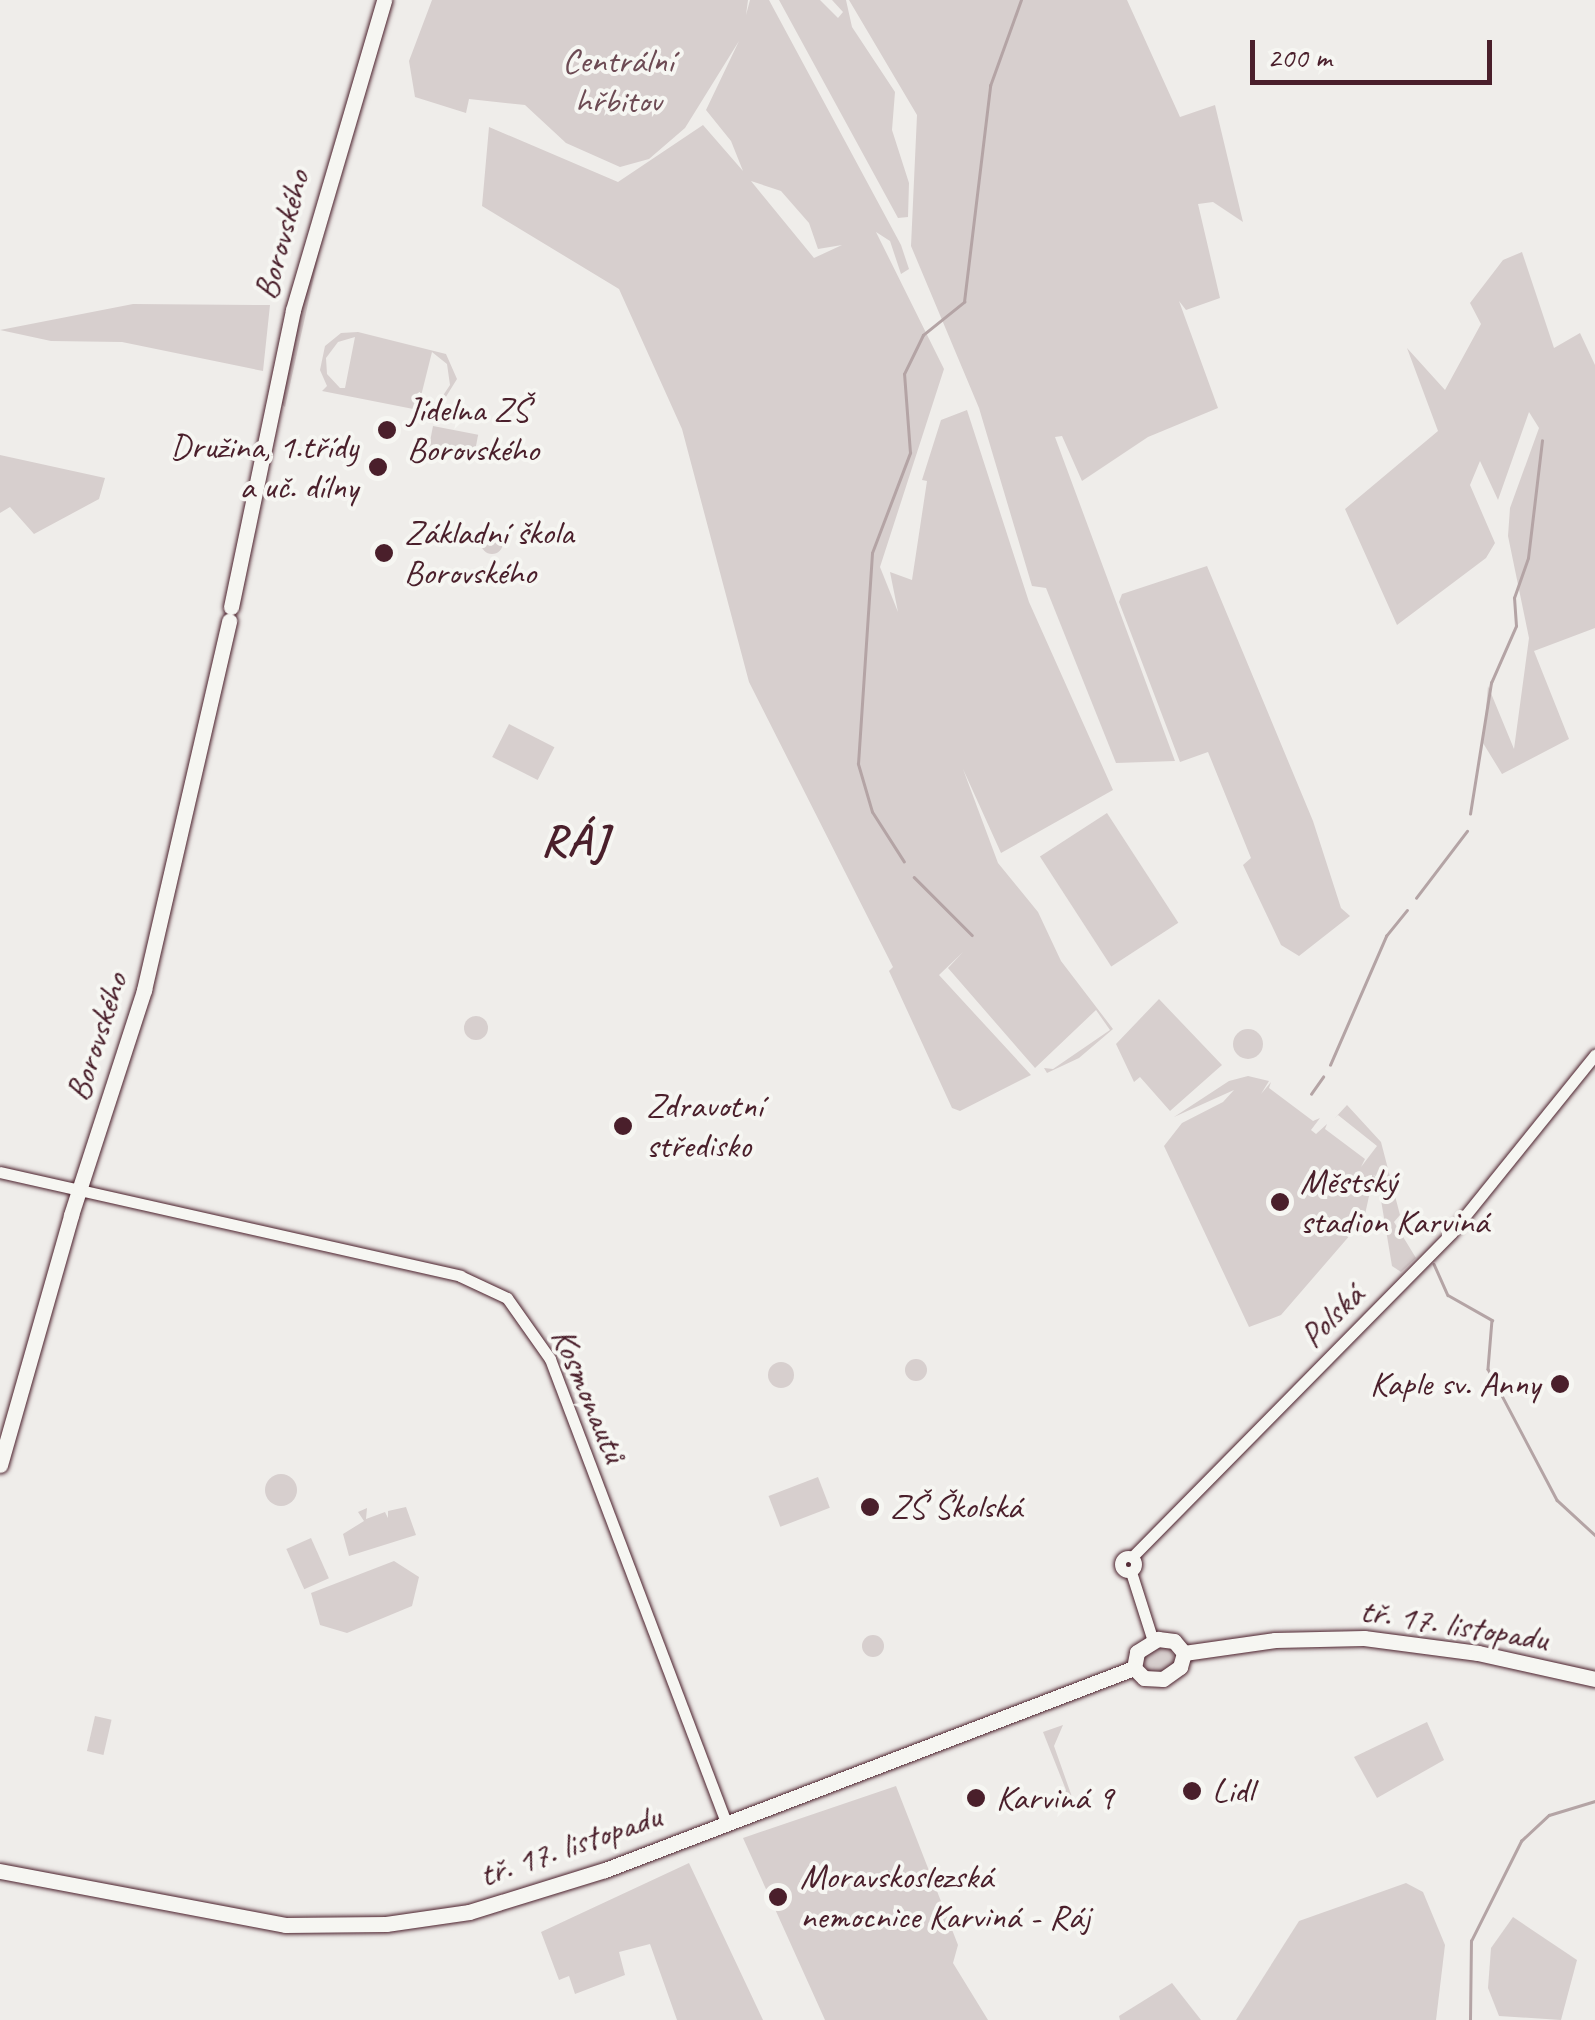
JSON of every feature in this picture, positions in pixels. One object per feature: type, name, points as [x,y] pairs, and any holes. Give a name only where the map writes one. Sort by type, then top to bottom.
[{"type":"main road","name":"Borovského","points":[[0,1465],[180,856],[292,310],[384,0]]},
{"type":"main road","name":"tř. 17. listopadu","points":[[1184,1653],[1275,1640],[1364,1638],[1456,1649],[1595,1679]]},
{"type":"main road","points":[[1153,1641],[1174,1641],[1184,1653],[1180,1667],[1163,1679],[1144,1678],[1134,1668],[1138,1652],[1153,1641]]},
{"type":"main road","name":"tř. 17. listopadu","points":[[0,1871],[242,1920],[386,1924],[526,1897],[1134,1668]]},
{"type":"street","name":"Polská","points":[[1153,1641],[1130,1572],[1132,1557],[1479,1203],[1595,1055]]},
{"type":"street","name":"Kosmonautů","points":[[0,1172],[460,1276],[507,1298],[550,1359],[726,1822]]},
{"type":"green space","name":"Centrální hřbitov","points":[[432,0],[748,0],[746,15],[750,0],[769,0],[901,245],[909,269],[901,274],[890,241],[876,232],[944,369],[880,567],[898,612],[890,572],[912,580],[927,481],[922,480],[941,420],[967,410],[1029,602],[1113,790],[1001,853],[963,769],[998,863],[1038,912],[1061,961],[1113,1029],[1079,1058],[1047,1073],[1044,1068],[1053,1069],[1110,1030],[1096,1010],[1035,1068],[948,968],[963,952],[939,975],[1031,1075],[960,1111],[952,1108],[889,971],[893,967],[749,682],[682,429],[619,289],[482,206],[489,127],[618,182],[703,125],[743,171],[731,141],[706,110],[739,41],[685,128],[649,159],[620,167],[566,143],[525,105],[469,99],[466,113],[415,97],[409,61]],"holes":[[[751,181],[781,191],[809,223],[818,249],[842,245],[814,258]]]},
{"type":"green space","points":[[779,0],[820,0],[838,18],[843,12],[832,0],[846,0],[852,27],[895,92],[892,130],[909,183],[908,217],[898,218]]},
{"type":"green space","points":[[849,0],[1127,0],[1180,117],[1215,105],[1243,222],[1213,202],[1198,204],[1220,298],[1186,310],[1179,301],[1218,408],[1148,437],[1082,481],[1062,436],[1055,437],[1175,761],[1116,763],[1046,588],[1032,586],[979,408],[911,246],[917,115]]},
{"type":"green space","points":[[334,185],[285,407],[279,402],[289,344]]},
{"type":"green space","points":[[1522,252],[1554,348],[1580,333],[1595,365],[1595,628],[1534,651],[1569,739],[1502,774],[1483,743],[1488,686],[1514,749],[1529,638],[1508,536],[1510,508],[1539,428],[1529,412],[1498,500],[1480,461],[1470,485],[1495,543],[1486,558],[1397,625],[1345,509],[1438,431],[1407,348],[1445,390],[1481,324],[1470,303],[1503,260]]},
{"type":"green space","points":[[133,304],[270,305],[263,371],[122,342],[51,341],[0,330]]},
{"type":"green space","points":[[358,332],[446,354],[457,379],[439,408],[460,413],[459,418],[322,391],[327,386],[320,370],[325,346],[341,333]],"holes":[[[355,337],[345,388],[340,388],[327,374],[326,358],[338,342]],[[432,352],[447,364],[450,385],[440,400],[424,406],[419,404]]]},
{"type":"green space","points":[[433,426],[478,435],[473,459],[428,451]]},
{"type":"green space","points":[[0,455],[105,478],[99,499],[34,534],[10,507],[0,513]]},
{"type":"green space","points":[[492,532],[500,535],[500,551],[492,554],[484,551],[481,543],[484,535]]},
{"type":"green space","points":[[1207,566],[1313,821],[1341,908],[1350,916],[1299,956],[1281,945],[1243,865],[1251,858],[1208,752],[1180,762],[1119,602],[1122,594]]},
{"type":"green space","points":[[509,724],[554,747],[538,780],[492,757]]},
{"type":"green space","points":[[1107,813],[1178,923],[1111,966],[1040,857]]},
{"type":"green space","points":[[1159,999],[1222,1065],[1170,1111],[1140,1077],[1134,1082],[1116,1044]]},
{"type":"green space","points":[[476,1016],[488,1028],[476,1040],[464,1028]]},
{"type":"green space","points":[[1248,1029],[1259,1033],[1263,1044],[1259,1055],[1248,1059],[1237,1055],[1233,1044],[1237,1033]]},
{"type":"green space","name":"Městský stadion Karviná","points":[[1248,1076],[1269,1081],[1261,1094],[1271,1082],[1269,1088],[1313,1121],[1320,1118],[1311,1130],[1316,1134],[1327,1124],[1325,1129],[1365,1159],[1361,1167],[1377,1146],[1338,1115],[1334,1119],[1347,1105],[1381,1142],[1400,1215],[1394,1222],[1416,1258],[1401,1272],[1392,1266],[1379,1188],[1373,1178],[1364,1219],[1281,1315],[1249,1327],[1164,1146],[1182,1123],[1223,1102],[1234,1090],[1174,1117],[1229,1081]]},
{"type":"green space","points":[[916,1359],[924,1362],[924,1378],[916,1381],[908,1378],[905,1370],[908,1362]]},
{"type":"green space","points":[[781,1362],[790,1366],[794,1375],[790,1384],[781,1388],[772,1384],[768,1375],[772,1366]]},
{"type":"green space","points":[[281,1474],[292,1479],[297,1490],[292,1501],[281,1506],[270,1501],[265,1490],[270,1479]]},
{"type":"green space","points":[[818,1477],[830,1508],[780,1527],[769,1496]]},
{"type":"green space","points":[[406,1507],[416,1535],[349,1556],[343,1534],[364,1521],[358,1512],[367,1508],[366,1519],[385,1512],[388,1518],[388,1511]]},
{"type":"green space","points":[[311,1538],[329,1578],[304,1589],[286,1549]]},
{"type":"green space","points":[[394,1561],[419,1577],[412,1606],[347,1633],[320,1625],[311,1593]]},
{"type":"green space","points":[[873,1635],[881,1638],[881,1654],[873,1657],[865,1654],[862,1646],[865,1638]]},
{"type":"green space","points":[[1159,1645],[1170,1649],[1174,1660],[1170,1671],[1159,1675],[1148,1671],[1144,1660],[1148,1649]]},
{"type":"green space","points":[[95,1716],[112,1720],[103,1755],[87,1751]]},
{"type":"green space","points":[[1427,1722],[1444,1760],[1377,1798],[1354,1757]]},
{"type":"green space","points":[[1063,1725],[1054,1746],[1072,1797],[1062,1801],[1066,1790],[1043,1732]]},
{"type":"green space","points":[[896,1786],[958,1945],[953,1963],[988,2020],[825,2020],[743,1838]]},
{"type":"green space","points":[[689,1863],[763,2020],[677,2020],[650,1944],[619,1952],[625,1975],[575,1994],[569,1976],[559,1980],[541,1932]]},
{"type":"green space","points":[[1406,1883],[1423,1892],[1445,1945],[1436,2020],[1236,2020],[1299,1921]]},
{"type":"green space","points":[[1513,1917],[1577,1960],[1561,2020],[1499,2016],[1488,1988],[1491,1948]]},
{"type":"green space","points":[[1172,1983],[1201,2020],[1120,2020],[1119,2016]]},
{"type":"waterway","points":[[904,862],[872,812],[858,764],[872,553],[910,453],[904,374],[923,335],[964,302],[990,86],[1021,0]]},
{"type":"waterway","points":[[1470,814],[1491,683],[1516,626],[1514,598],[1528,558],[1542,441]]},
{"type":"waterway","points":[[1416,898],[1467,831]]},
{"type":"waterway","points":[[914,877],[972,935]]},
{"type":"waterway","points":[[1330,1065],[1386,936],[1407,910]]},
{"type":"waterway","points":[[1311,1094],[1323,1077]]},
{"type":"waterway","points":[[1434,1264],[1448,1295],[1492,1320],[1488,1369],[1557,1500],[1595,1535]]},
{"type":"waterway","points":[[1503,1391],[1541,1389]]},
{"type":"waterway","points":[[1470,2020],[1471,1941],[1521,1841],[1549,1815],[1595,1801]]},
{"type":"place","name":"Jídelna ZŠ Borovského","points":[[387,430]]},
{"type":"place","name":"Družina, 1.třídy a uč. dílny","points":[[378,467]]},
{"type":"place","name":"Základní škola Borovského","points":[[384,553]]},
{"type":"place","name":"Zdravotní středisko","points":[[623,1126]]},
{"type":"place","name":"Městský stadion Karviná","points":[[1280,1202]]},
{"type":"place","name":"Kaple sv. Anny","points":[[1560,1384]]},
{"type":"place","name":"ZŠ Školská","points":[[870,1507]]},
{"type":"place","name":"Lidl","points":[[1192,1791]]},
{"type":"place","name":"Karviná 9","points":[[976,1798]]},
{"type":"place","name":"Moravskoslezská nemocnice Karviná - Ráj","points":[[778,1897]]},
{"type":"district","name":"RÁJ","points":[[575,841]]}]
